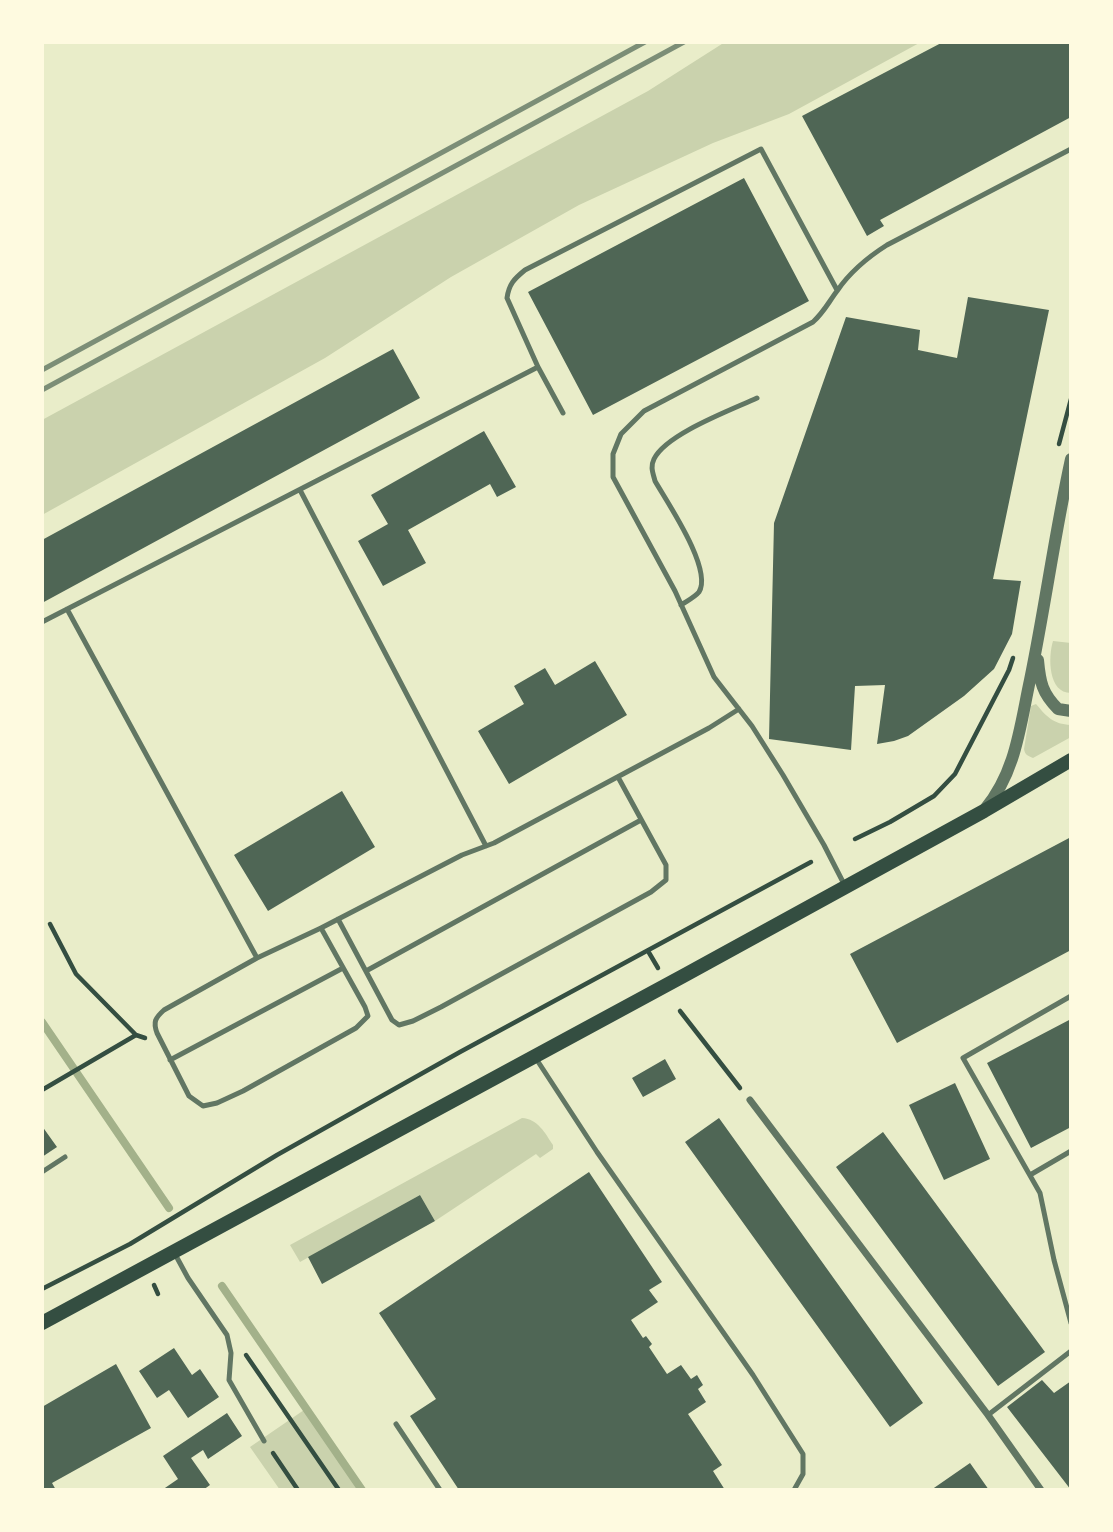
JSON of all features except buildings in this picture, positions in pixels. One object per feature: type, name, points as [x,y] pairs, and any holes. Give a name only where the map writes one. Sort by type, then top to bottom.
[{"type":"main road","points":[[42,1323],[846,887],[1071,760]]},
{"type":"street","points":[[984,811],[1001,788],[1015,749],[1037,649],[1058,517],[1071,459]]},
{"type":"street","points":[[1037,649],[1041,686],[1058,709],[1071,711]]},
{"type":"street","points":[[750,1100],[988,1415],[1041,1490]]},
{"type":"lane","points":[[563,413],[506,298],[513,279],[525,270],[761,149],[837,290]]},
{"type":"lane","points":[[846,887],[783,775],[752,726],[714,677],[681,605],[613,477],[613,454],[621,435],[644,411],[813,322],[861,264],[887,245],[1071,149]]},
{"type":"lane","points":[[42,622],[538,367]]},
{"type":"lane","points":[[681,605],[698,594],[701,586],[699,561],[655,481],[651,469],[654,458],[681,434],[757,398]]},
{"type":"lane","points":[[300,490],[486,846]]},
{"type":"lane","points":[[67,609],[257,958]]},
{"type":"lane","points":[[321,928],[368,1016],[356,1028],[243,1091],[217,1103],[202,1106],[189,1096],[154,1025],[164,1010],[257,958],[462,855],[494,843],[709,728],[739,709]]},
{"type":"lane","points":[[338,919],[392,1020],[399,1025],[412,1021],[651,892],[666,880],[666,865],[618,777]]},
{"type":"lane","points":[[366,971],[641,820]]},
{"type":"lane","points":[[170,1060],[343,968]]},
{"type":"lane","points":[[1071,996],[963,1058],[1040,1193],[1071,1323]]},
{"type":"lane","points":[[535,1057],[597,1152],[753,1376],[803,1454],[803,1474],[794,1490]]},
{"type":"lane","points":[[1030,1175],[1071,1151]]},
{"type":"lane","points":[[42,1172],[65,1157]]},
{"type":"lane","points":[[173,1252],[187,1278],[227,1335],[231,1353],[229,1380],[264,1441]]},
{"type":"lane","points":[[988,1415],[1071,1351]]},
{"type":"lane","points":[[396,1424],[440,1490]]},
{"type":"path","points":[[855,839],[934,796],[955,774],[1009,670],[1015,650]]},
{"type":"path","points":[[42,1289],[130,1244],[379,1097],[811,862]]},
{"type":"path","points":[[50,924],[76,974],[136,1035],[146,1039]]},
{"type":"path","points":[[648,951],[661,972]]},
{"type":"path","points":[[680,1011],[750,1100]]},
{"type":"path","points":[[42,1090],[136,1035]]},
{"type":"path","points":[[154,1286],[158,1294]]},
{"type":"path","points":[[227,1335],[250,1359],[339,1490]]},
{"type":"path","points":[[264,1441],[298,1490]]},
{"type":"green space","points":[[725,42],[921,42],[789,114],[713,143],[579,205],[451,277],[325,358],[42,515],[42,420],[648,91]]},
{"type":"green space","points":[[1053,641],[1071,643],[1071,693],[1058,687],[1051,673]]},
{"type":"green space","points":[[1036,704],[1051,719],[1071,725],[1071,737],[1033,758],[1025,753],[1024,749],[1031,706]]},
{"type":"green space","points":[[522,1118],[540,1127],[553,1149],[540,1158],[536,1154],[435,1221],[420,1195],[300,1262],[290,1245]]},
{"type":"green space","points":[[304,1410],[359,1490],[280,1490],[250,1447]]},
{"type":"waterway","points":[[42,1022],[169,1208]]},
{"type":"waterway","points":[[222,1286],[362,1490]]},
{"type":"railway","points":[[42,370],[645,42]]},
{"type":"railway","points":[[42,390],[684,42]]}]
